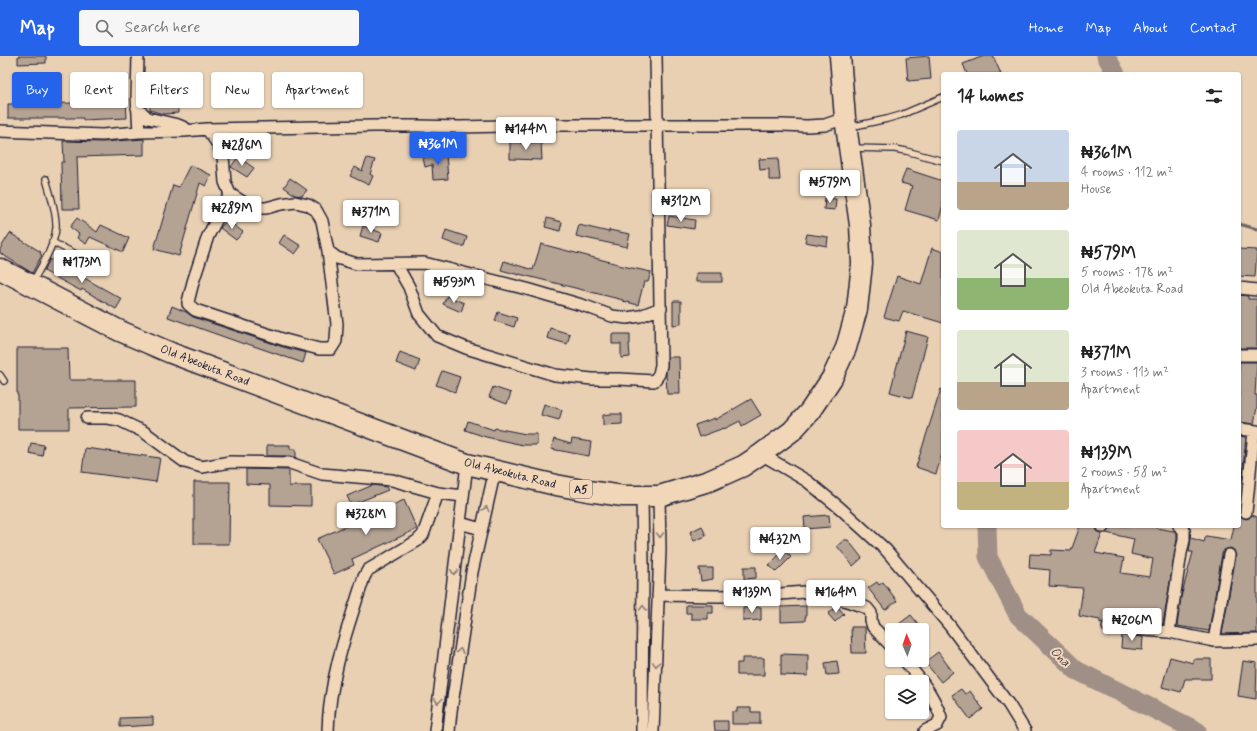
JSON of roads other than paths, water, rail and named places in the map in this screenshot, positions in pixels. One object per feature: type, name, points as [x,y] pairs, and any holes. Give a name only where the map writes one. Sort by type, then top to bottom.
[{"type":"highway","name":"Old Abeokuta Road","points":[[0,269],[120,331],[171,353],[467,464],[556,485],[623,496],[650,496],[709,481],[743,466],[792,431],[810,411],[832,378],[846,348],[857,309],[862,264],[860,225],[845,123],[840,56]]},
{"type":"street","points":[[137,72],[138,56]]},
{"type":"street","points":[[396,264],[409,287],[419,314],[437,336],[466,348],[555,375],[592,380],[619,379],[654,381],[659,374],[661,365],[656,56]]},
{"type":"street","points":[[137,108],[148,118],[178,125],[191,130]]},
{"type":"street","points":[[137,108],[139,132]]},
{"type":"street","points":[[0,131],[102,135],[207,129],[374,126],[813,126],[845,123]]},
{"type":"street","points":[[207,129],[217,143],[223,156],[225,182],[230,194],[252,208],[266,208],[295,202],[308,205],[316,210],[322,222],[328,250],[337,324],[336,341],[331,349],[320,349],[285,340],[195,310],[188,304],[193,282],[208,236],[230,194]]},
{"type":"street","points":[[328,250],[337,258],[357,264],[424,264],[465,273],[527,289],[585,306],[612,316],[627,318],[640,316],[661,308]]},
{"type":"street","points":[[1241,288],[1257,290]]},
{"type":"street","points":[[1241,356],[1257,355]]},
{"type":"street","points":[[87,418],[108,418],[119,420],[144,432],[186,462],[202,467],[230,462],[290,463],[322,474],[392,480],[438,493],[463,496]]},
{"type":"street","points":[[1241,429],[1256,431],[1246,512]]},
{"type":"street","points":[[761,454],[807,481],[840,508],[886,550],[950,626],[1026,731]]},
{"type":"street","points":[[435,731],[467,464]]},
{"type":"street","points":[[449,731],[475,555],[495,470]]},
{"type":"street","points":[[328,731],[332,690],[344,642],[364,577],[368,570],[417,541],[422,535],[438,493]]},
{"type":"street","points":[[650,496],[660,550],[653,731]]},
{"type":"street","points":[[642,731],[643,582],[650,496]]},
{"type":"street","points":[[460,523],[481,529]]},
{"type":"street","points":[[1169,632],[1184,540],[1184,530],[1182,528]]},
{"type":"street","points":[[457,550],[475,555]]},
{"type":"street","points":[[1214,641],[1229,555]]},
{"type":"street","points":[[658,595],[768,595],[817,591],[867,608],[871,612],[873,627],[885,640]]},
{"type":"street","points":[[1108,627],[1169,632],[1214,641],[1257,640]]},
{"type":"street","points":[[910,667],[936,702],[940,717],[937,724],[925,731]]},
{"type":"lane","points":[[845,123],[887,119],[901,115],[941,98]]},
{"type":"lane","points":[[849,148],[895,149],[941,160]]},
{"type":"lane","points":[[31,285],[52,242],[56,226],[54,207],[46,179]]},
{"type":"lane","points":[[52,242],[98,265]]},
{"type":"lane","points":[[0,375],[4,381]]},
{"type":"waterway","name":"Ona","points":[[1106,56],[1115,72]]},
{"type":"waterway","points":[[1241,225],[1257,229]]},
{"type":"waterway","name":"Ona","points":[[987,528],[988,557],[1018,615],[1076,670],[1197,731]]}]
